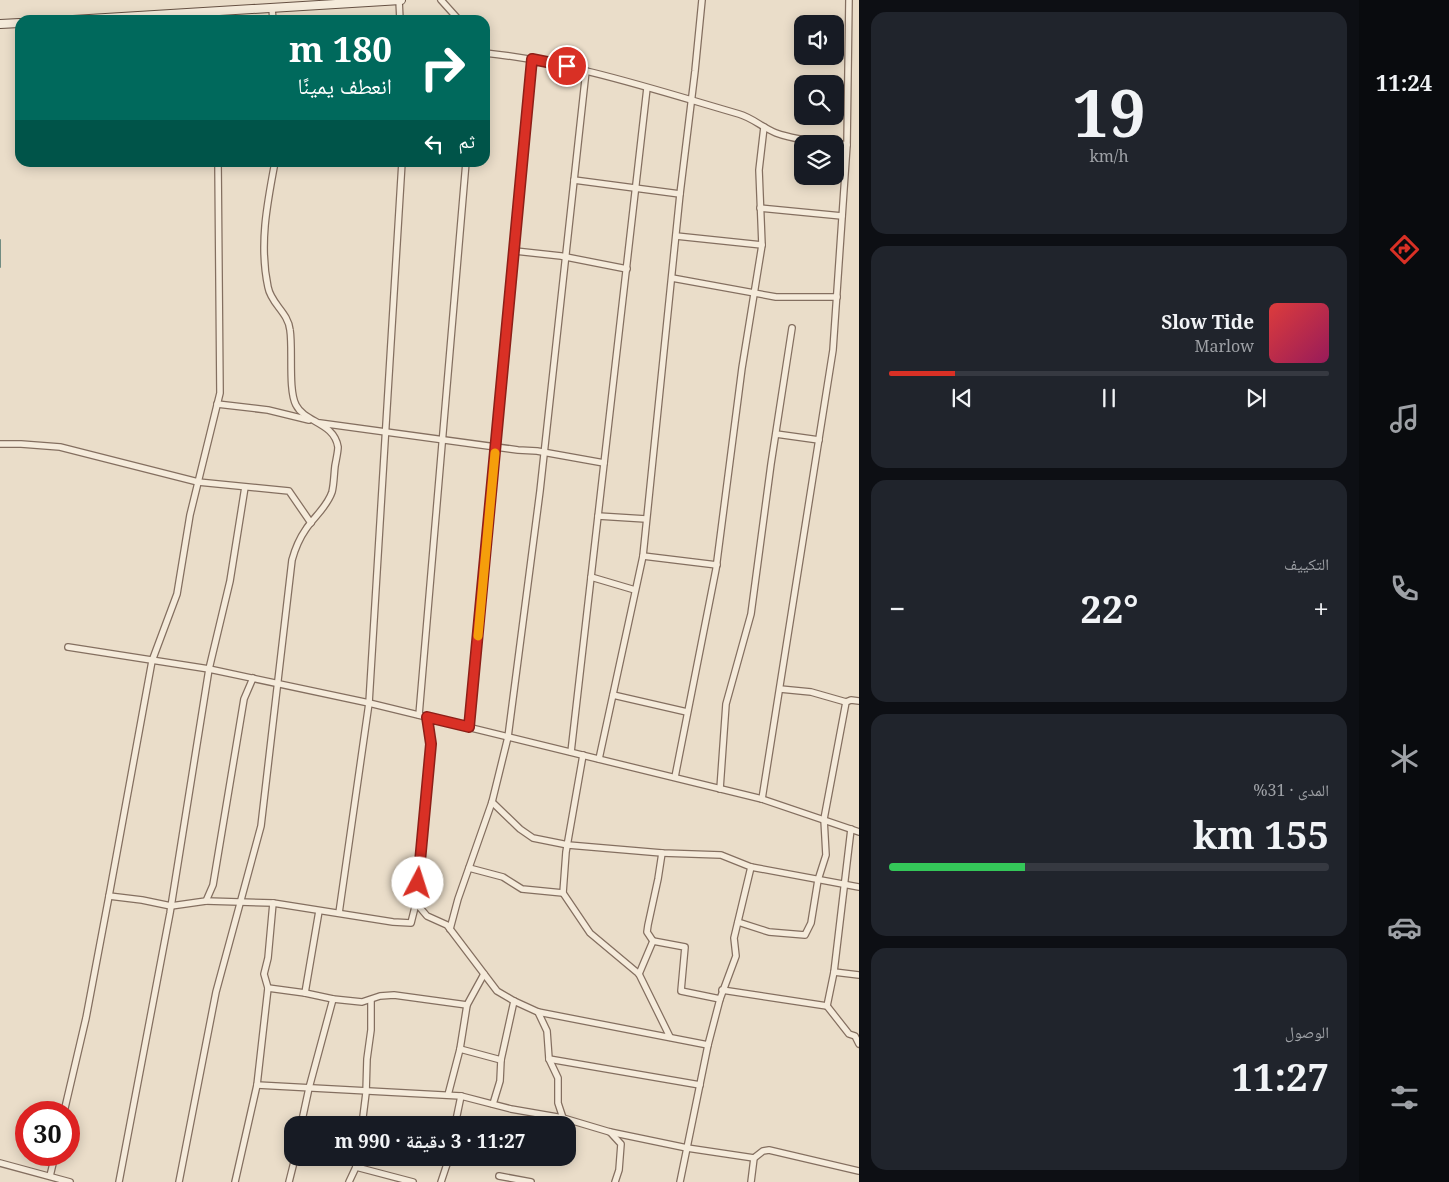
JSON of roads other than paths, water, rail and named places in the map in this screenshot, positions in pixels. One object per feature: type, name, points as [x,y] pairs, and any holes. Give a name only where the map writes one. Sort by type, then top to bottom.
[{"type":"main road","points":[[221,15],[272,9],[400,0]]},
{"type":"main road","points":[[0,24],[15,23]]},
{"type":"street","points":[[287,8],[291,0]]},
{"type":"street","points":[[400,0],[400,15]]},
{"type":"street","points":[[441,0],[454,15]]},
{"type":"street","points":[[599,759],[643,556],[702,0]]},
{"type":"street","points":[[762,799],[833,350],[847,145],[849,0]]},
{"type":"street","points":[[272,9],[273,15]]},
{"type":"street","points":[[490,54],[532,59],[586,71],[740,114],[764,127],[792,137],[847,145]]},
{"type":"street","points":[[469,727],[532,59]]},
{"type":"street","points":[[450,929],[492,802],[508,737],[544,452],[586,71]]},
{"type":"street","points":[[571,752],[647,88]]},
{"type":"street","points":[[674,778],[717,564],[742,368],[762,245],[760,170],[764,127]]},
{"type":"street","points":[[67,1101],[86,1018],[152,661],[177,594],[190,516],[220,393],[218,167]]},
{"type":"street","points":[[178,1182],[216,992],[261,826],[290,569],[298,543],[332,492],[338,447],[332,435],[320,423],[305,416],[294,402],[290,330],[286,317],[274,301],[268,288],[263,243],[274,167]]},
{"type":"street","points":[[339,913],[353,804],[369,703],[402,167]]},
{"type":"street","points":[[418,715],[466,167]]},
{"type":"street","points":[[574,180],[680,194]]},
{"type":"street","points":[[760,208],[842,216]]},
{"type":"street","points":[[676,236],[762,245]]},
{"type":"street","points":[[515,251],[566,257],[626,268]]},
{"type":"street","points":[[672,278],[776,298],[837,297]]},
{"type":"street","points":[[720,788],[726,704],[751,614],[792,328]]},
{"type":"street","points":[[217,404],[268,410],[320,423],[544,452],[604,463]]},
{"type":"street","points":[[776,434],[819,440]]},
{"type":"street","points":[[0,444],[60,448],[198,482],[289,491],[311,523]]},
{"type":"street","points":[[119,1182],[171,906],[209,668],[230,581],[245,487]]},
{"type":"street","points":[[598,516],[646,519]]},
{"type":"street","points":[[643,556],[717,564]]},
{"type":"street","points":[[591,577],[635,590]]},
{"type":"street","points":[[68,647],[209,668],[369,703],[762,799],[859,832]]},
{"type":"street","points":[[206,900],[213,885],[244,699],[253,678]]},
{"type":"street","points":[[780,689],[811,692],[846,702],[850,700],[859,701]]},
{"type":"street","points":[[613,695],[687,712]]},
{"type":"street","points":[[738,922],[769,932],[805,935],[811,923],[818,880],[826,855],[824,819],[846,702]]},
{"type":"street","points":[[109,896],[171,906],[206,900],[273,903],[393,922],[411,923],[416,903],[431,744],[427,717]]},
{"type":"street","points":[[583,755],[566,852],[563,893],[590,933],[639,974],[670,1037]]},
{"type":"street","points":[[492,802],[520,829],[534,838],[568,845],[662,854],[722,855],[752,867],[859,886]]},
{"type":"street","points":[[827,1006],[834,972],[851,829]]},
{"type":"street","points":[[662,854],[647,932],[653,941],[685,947],[681,991],[720,999]]},
{"type":"street","points":[[680,1182],[708,1045],[722,990],[736,956],[734,938],[752,867]]},
{"type":"street","points":[[469,868],[503,877],[522,889],[563,893]]},
{"type":"street","points":[[235,1182],[257,1085],[268,988],[264,974],[268,958],[273,903]]},
{"type":"street","points":[[416,903],[427,916],[447,925],[497,991],[514,1001],[538,1012],[708,1045]]},
{"type":"street","points":[[304,993],[319,911]]},
{"type":"street","points":[[639,974],[653,941]]},
{"type":"street","points":[[834,972],[859,976]]},
{"type":"street","points":[[448,1095],[460,1049],[467,1005],[484,974]]},
{"type":"street","points":[[268,988],[362,1002],[380,996],[394,995],[467,1005]]},
{"type":"street","points":[[722,990],[827,1006],[849,1034],[855,1036],[859,1044]]},
{"type":"street","points":[[303,1116],[334,999]]},
{"type":"street","points":[[363,1116],[371,1030],[370,1000]]},
{"type":"street","points":[[493,1104],[500,1082],[501,1060],[514,1001]]},
{"type":"street","points":[[538,1012],[547,1031],[549,1059],[558,1078],[558,1104],[562,1116]]},
{"type":"street","points":[[460,1049],[501,1060]]},
{"type":"street","points":[[549,1059],[700,1085]]},
{"type":"street","points":[[257,1085],[461,1096],[553,1116]]},
{"type":"street","points":[[457,1116],[461,1096]]},
{"type":"street","points":[[576,1122],[610,1132],[687,1148],[754,1158]]},
{"type":"street","points":[[610,1132],[622,1144],[615,1182]]},
{"type":"street","points":[[750,1182],[754,1158],[763,1151],[769,1150],[859,1171]]},
{"type":"street","points":[[0,1163],[70,1182]]},
{"type":"street","points":[[50,1176],[52,1166]]},
{"type":"street","points":[[289,1182],[292,1166]]},
{"type":"street","points":[[441,1182],[447,1166]]},
{"type":"street","points":[[349,1182],[356,1167],[413,1182]]},
{"type":"street","points":[[499,1176],[531,1182]]},
{"type":"waterway","points":[[0,240],[0,267]]}]
